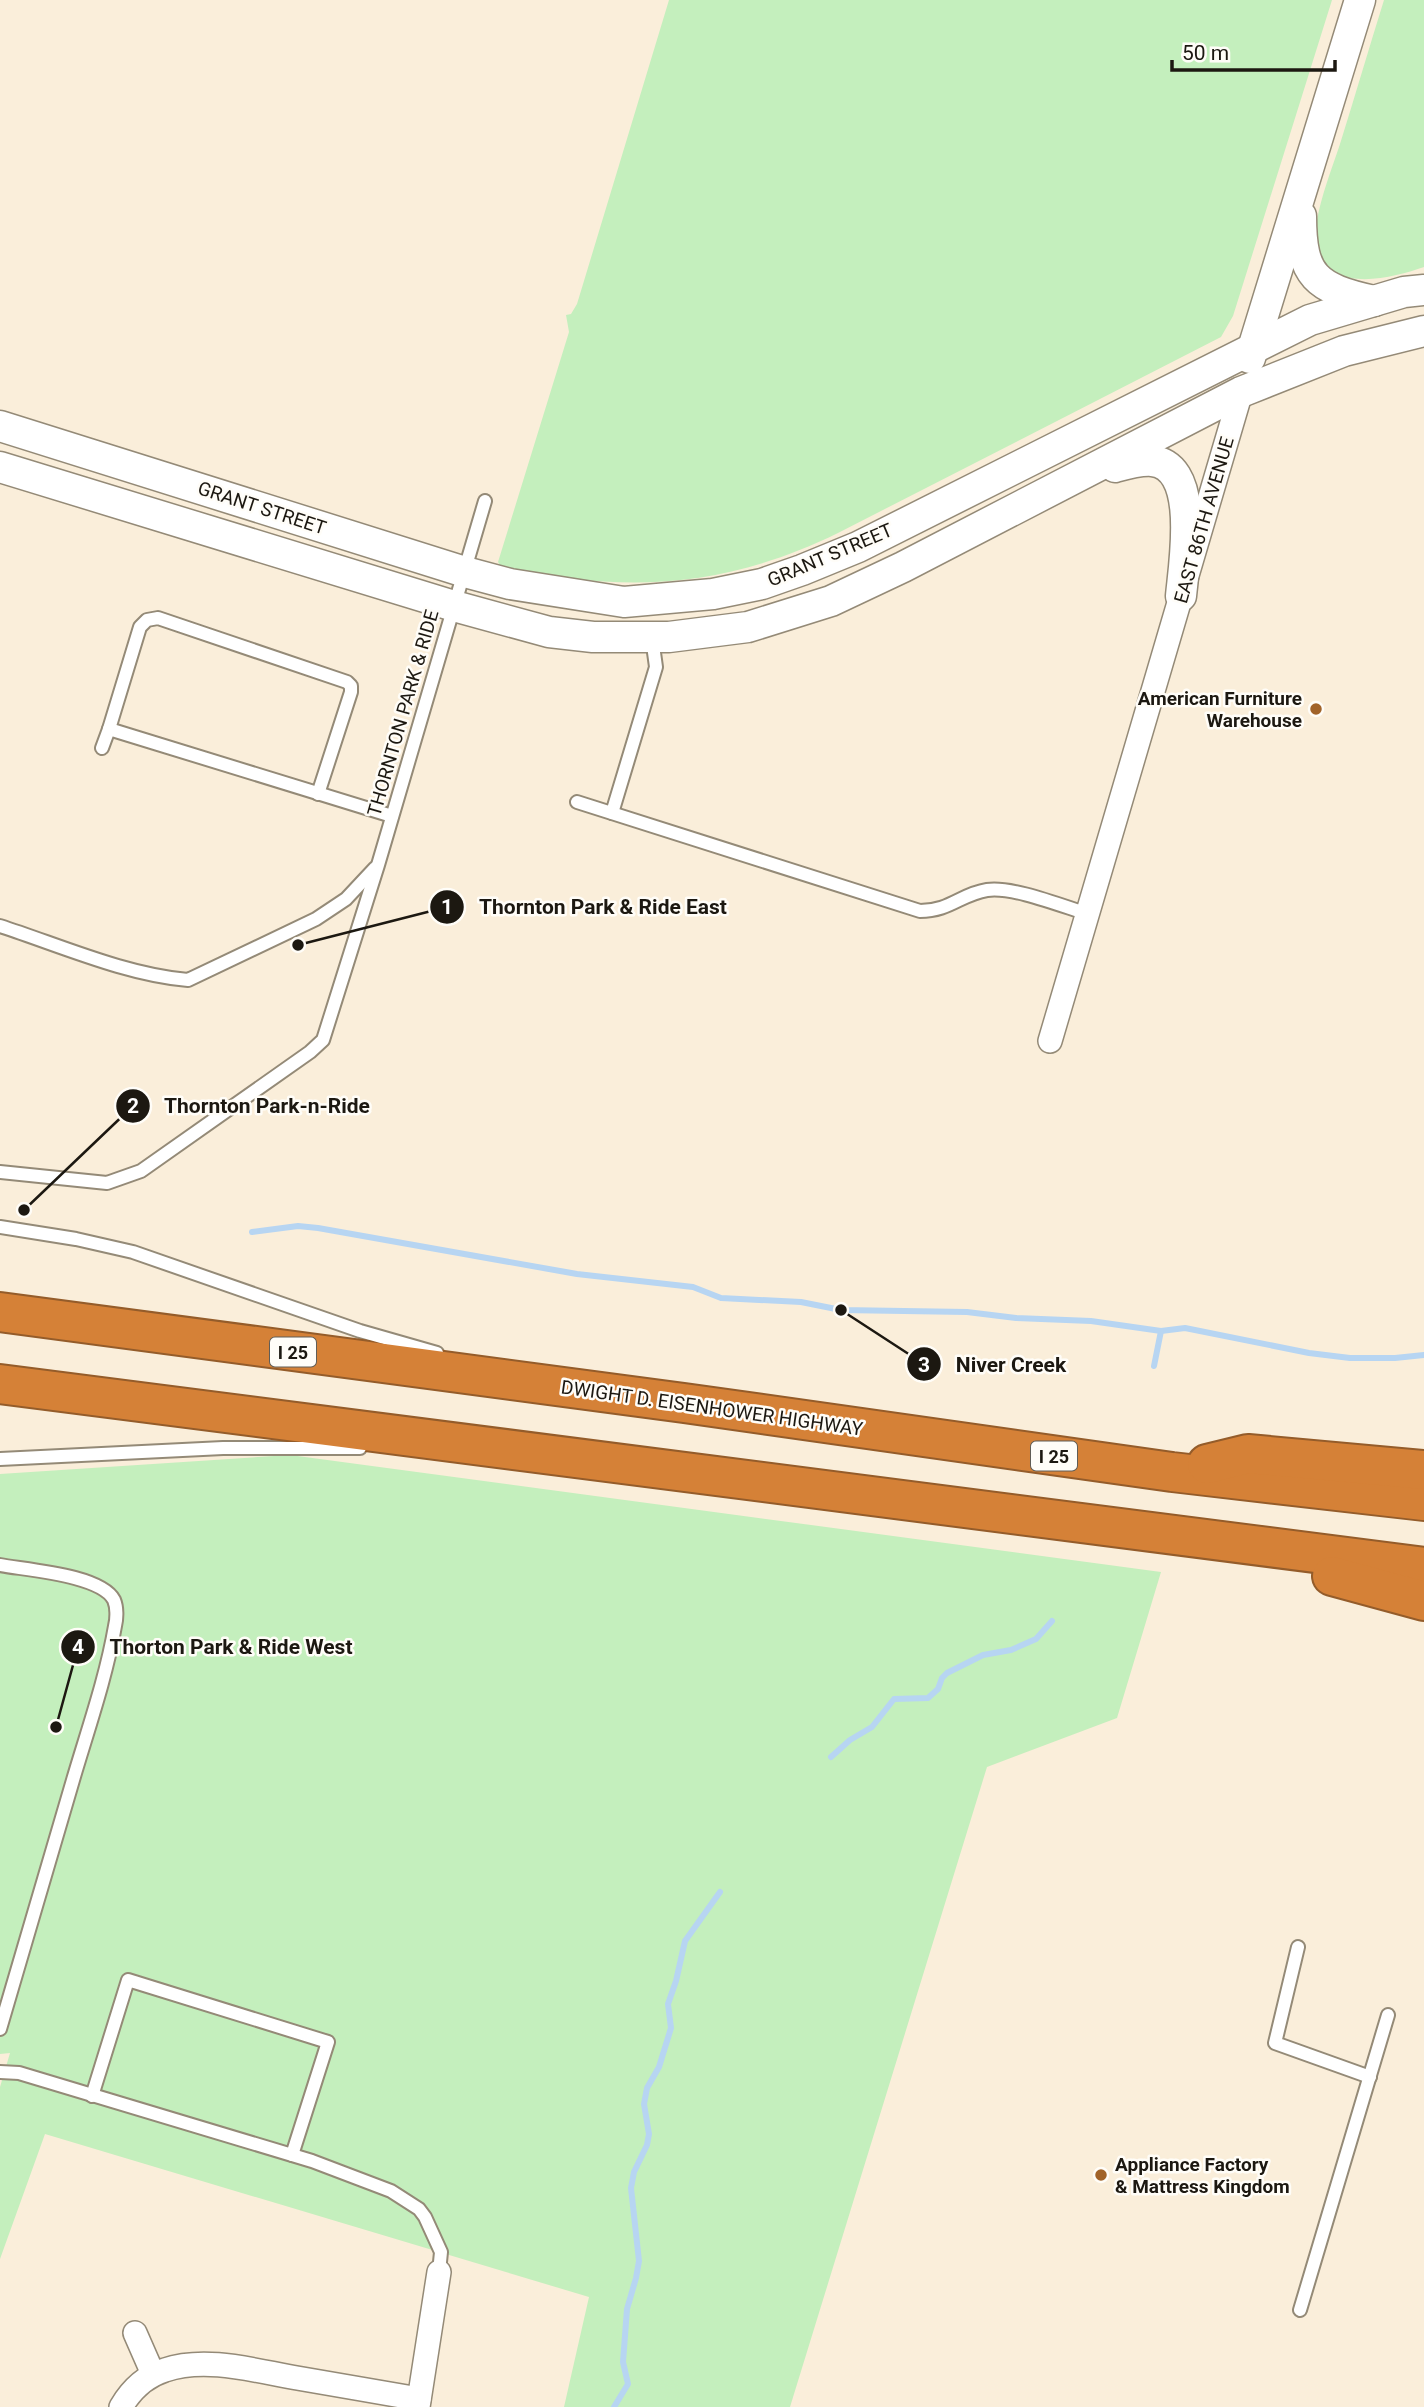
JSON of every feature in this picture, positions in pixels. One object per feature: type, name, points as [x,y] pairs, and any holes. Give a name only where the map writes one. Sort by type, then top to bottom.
[{"type":"highway","name":"DWIGHT D. EISENHOWER HIGHWAY","points":[[0,1312],[587,1390],[1172,1472],[1424,1501]]},
{"type":"highway","points":[[0,1337],[1424,1527]]},
{"type":"highway","points":[[0,1384],[1424,1567]]},
{"type":"highway","points":[[1172,1472],[1248,1454],[1424,1470]]},
{"type":"highway","points":[[1118,1529],[1298,1568],[1424,1601]]},
{"type":"street","name":"EAST 86TH AVENUE","points":[[1050,1041],[1253,348],[1360,0]]},
{"type":"street","points":[[1301,194],[1301,242],[1304,256],[1316,278],[1328,288],[1374,301]]},
{"type":"street","name":"GRANT STREET","points":[[0,426],[509,584],[624,602],[713,594],[762,584],[858,547],[1310,320],[1404,292],[1424,290]]},
{"type":"street","name":"GRANT STREET","points":[[0,467],[454,606],[549,632],[593,637],[652,637],[748,627],[831,601],[903,567],[1241,392],[1344,351],[1424,331]]},
{"type":"street","points":[[1084,474],[1140,461],[1154,461],[1168,467],[1178,478],[1185,495],[1181,596]]},
{"type":"street","points":[[121,2407],[135,2389],[153,2374],[176,2367],[216,2366],[418,2403],[439,2272]]},
{"type":"street","points":[[135,2333],[153,2374]]},
{"type":"lane","name":"THORNTON PARK & RIDE","points":[[0,1172],[107,1184],[141,1171],[310,1052],[323,1040],[378,866],[485,501]]},
{"type":"lane","points":[[102,748],[140,627],[147,620],[158,618],[347,682],[351,686],[318,794]]},
{"type":"lane","points":[[612,813],[656,667],[652,637]]},
{"type":"lane","points":[[108,729],[392,816]]},
{"type":"lane","points":[[577,802],[919,911],[946,908],[979,892],[998,889],[1088,914]]},
{"type":"lane","name":"THORNTON PARK & RIDE","points":[[0,926],[109,962],[169,979],[188,980],[316,919],[346,899],[378,866]]},
{"type":"lane","points":[[0,1227],[76,1239],[133,1252],[360,1331],[587,1390]]},
{"type":"lane","points":[[0,1459],[223,1448],[379,1449]]},
{"type":"lane","points":[[407,1450],[583,1458]]},
{"type":"lane","points":[[0,1565],[72,1578],[99,1586],[109,1593],[115,1602],[116,1614],[111,1646],[0,2029]]},
{"type":"lane","points":[[1298,1947],[1275,2043],[1370,2077]]},
{"type":"lane","points":[[92,2096],[128,1980],[328,2042],[292,2155]]},
{"type":"lane","points":[[1300,2310],[1388,2015]]},
{"type":"lane","points":[[0,2072],[19,2073],[292,2155],[391,2191],[419,2208],[425,2217],[441,2252],[439,2272]]},
{"type":"green space","points":[[669,0],[1332,0],[1233,316],[1221,337],[838,533],[796,552],[754,566],[673,581],[632,582],[590,581],[501,567],[498,562],[569,332],[566,315],[571,314],[577,304]]},
{"type":"green space","points":[[1384,0],[1424,0],[1424,267],[1395,275],[1363,279],[1334,272],[1324,262],[1316,237],[1323,196]]},
{"type":"green space","points":[[290,1455],[1161,1572],[1117,1718],[987,1767],[790,2407],[564,2407],[589,2297],[45,2134],[0,2259],[0,2087],[10,2053],[0,2054],[0,1474]]},
{"type":"waterway","points":[[252,1232],[298,1226],[318,1228],[577,1274],[693,1287],[721,1298],[801,1302],[841,1310],[967,1312],[1016,1318],[1091,1321],[1161,1331],[1185,1328],[1309,1353],[1350,1358],[1424,1355]]},
{"type":"waterway","points":[[1154,1366],[1161,1331]]},
{"type":"waterway","points":[[831,1757],[850,1740],[872,1727],[894,1699],[928,1698],[938,1689],[947,1673],[983,1655],[1011,1650],[1036,1639],[1052,1621]]},
{"type":"waterway","points":[[614,2407],[628,2384],[623,2362],[627,2309],[639,2261],[631,2188],[634,2172],[647,2145],[649,2134],[644,2104],[647,2088],[659,2067],[671,2028],[668,2004],[685,1941],[720,1892]]},
{"type":"place","name":"American Furniture Warehouse","points":[[1316,709]]},
{"type":"place","name":"Thornton Park & Ride East","points":[[298,945]]},
{"type":"place","name":"Thornton Park-n-Ride","points":[[24,1210]]},
{"type":"place","name":"Niver Creek","points":[[841,1310]]},
{"type":"place","name":"Thorton Park & Ride West","points":[[56,1727]]},
{"type":"place","name":"Appliance Factory & Mattress Kingdom","points":[[1101,2175]]}]
